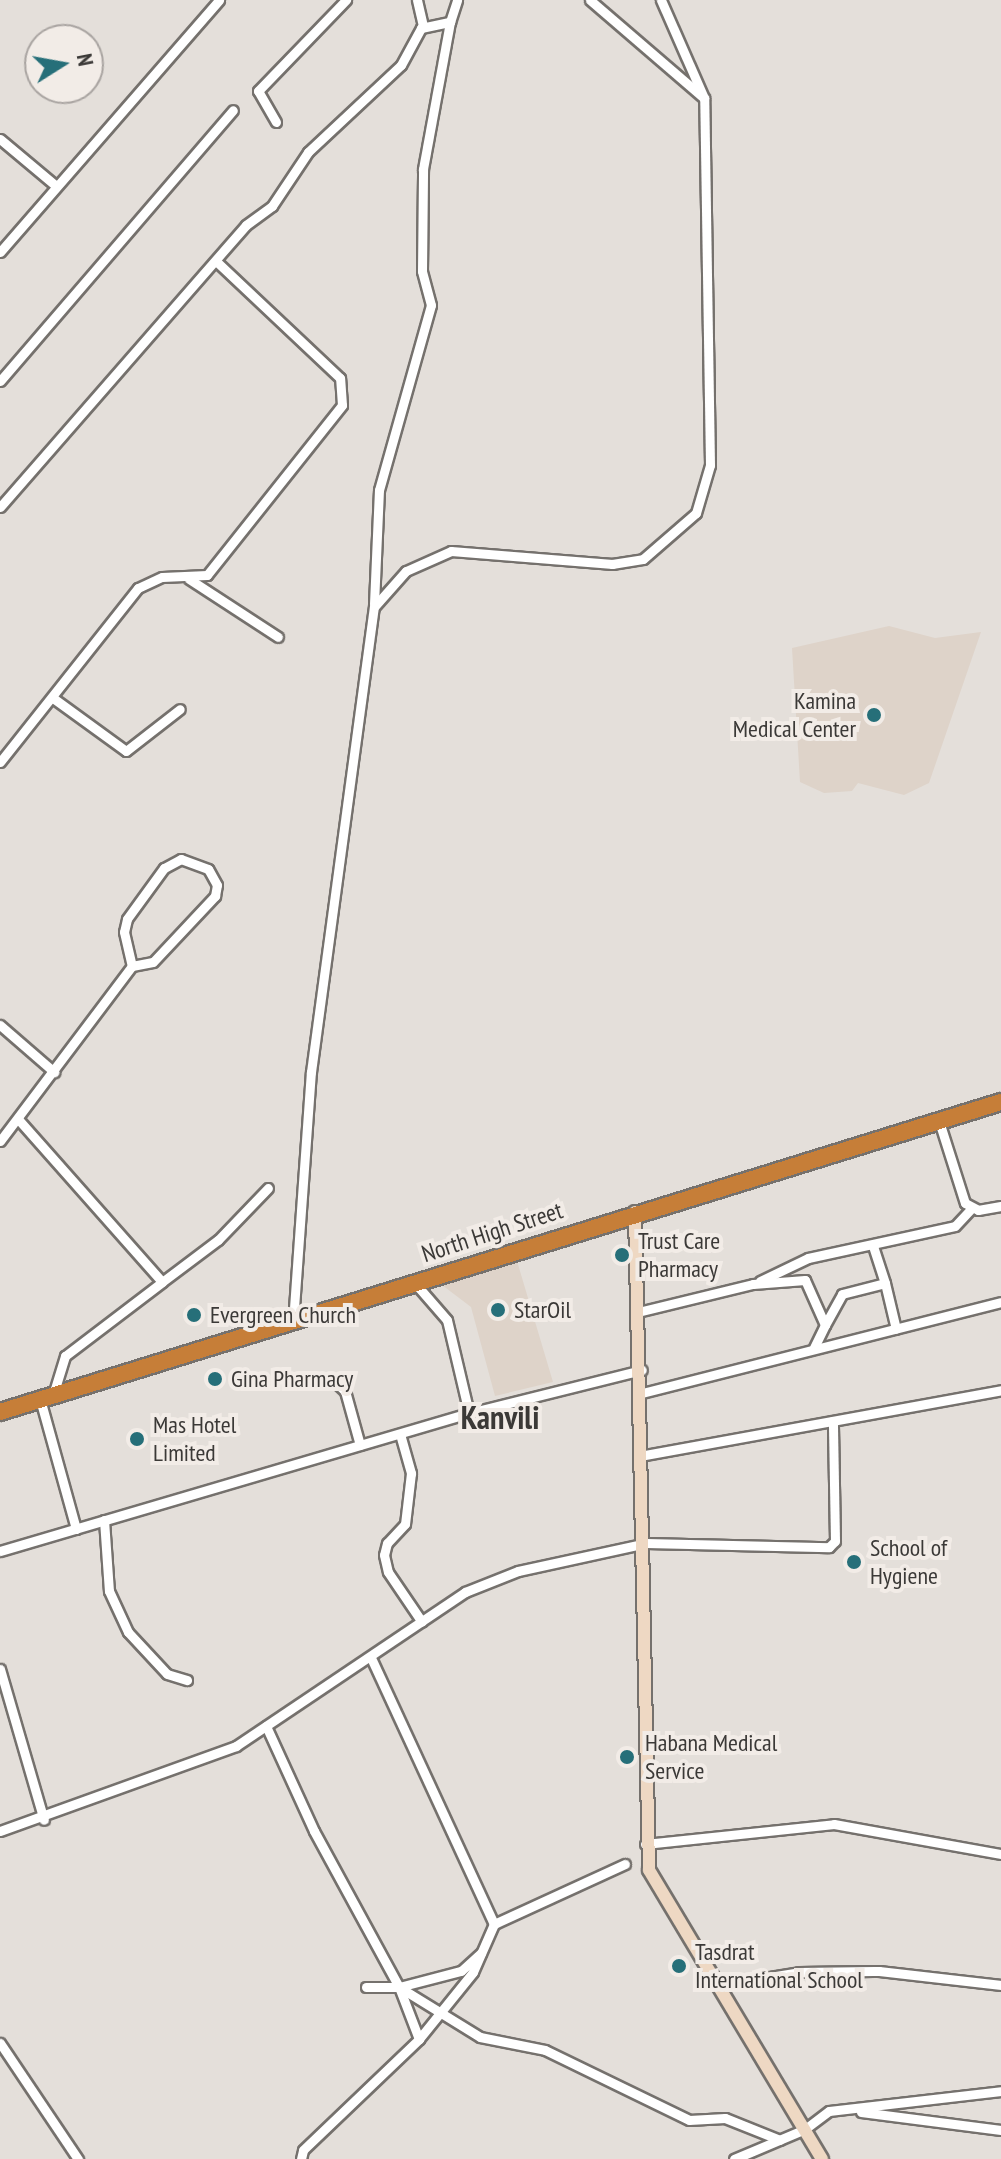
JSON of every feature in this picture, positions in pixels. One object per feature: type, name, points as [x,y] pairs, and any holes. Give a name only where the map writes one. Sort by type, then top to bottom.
[{"type":"highway","name":"North High Street","points":[[0,1412],[938,1118],[1001,1102]]},
{"type":"main road","points":[[635,1212],[642,1311],[645,1455],[645,1844],[661,1896],[720,1985],[822,2159]]},
{"type":"street","points":[[0,252],[55,185],[219,0]]},
{"type":"street","points":[[276,122],[258,91],[346,0]]},
{"type":"street","points":[[0,507],[217,262],[278,198],[308,152],[401,65],[423,26],[417,0]]},
{"type":"street","points":[[293,1322],[311,1072],[374,607],[379,490],[431,305],[422,271],[423,169],[450,22],[457,0]]},
{"type":"street","points":[[590,0],[704,98]]},
{"type":"street","points":[[374,607],[387,586],[434,556],[451,551],[612,564],[643,559],[696,513],[710,465],[704,98],[696,67],[661,0]]},
{"type":"street","points":[[423,26],[450,22]]},
{"type":"street","points":[[0,381],[233,110]]},
{"type":"street","points":[[0,139],[55,185]]},
{"type":"street","points":[[0,762],[138,588],[162,577],[189,579],[207,575],[342,405],[340,378],[217,262]]},
{"type":"street","points":[[189,579],[278,637]]},
{"type":"street","points":[[53,698],[126,751],[180,709]]},
{"type":"street","points":[[0,1141],[132,966],[153,962],[215,896],[217,885],[208,869],[181,859],[164,868],[127,919],[124,932],[132,966]]},
{"type":"street","points":[[0,1025],[54,1072]]},
{"type":"street","points":[[938,1118],[951,1171],[972,1208]]},
{"type":"street","points":[[18,1119],[162,1282]]},
{"type":"street","points":[[76,1529],[46,1397],[65,1356],[218,1240],[268,1188]]},
{"type":"street","points":[[753,1284],[808,1258],[955,1226],[972,1208],[1001,1206]]},
{"type":"street","points":[[873,1246],[896,1329]]},
{"type":"street","points":[[642,1311],[753,1284],[805,1280],[825,1325]]},
{"type":"street","points":[[414,1282],[447,1320],[469,1413]]},
{"type":"street","points":[[814,1348],[842,1294],[885,1283]]},
{"type":"street","points":[[642,1393],[1001,1302]]},
{"type":"street","points":[[0,1551],[469,1413],[642,1370]]},
{"type":"street","points":[[314,1383],[332,1379],[345,1391],[360,1445]]},
{"type":"street","points":[[645,1455],[1001,1390]]},
{"type":"street","points":[[0,1831],[44,1820],[208,1760],[372,1660],[465,1592],[518,1571],[646,1543],[829,1547],[835,1541],[833,1421]]},
{"type":"street","points":[[400,1434],[411,1473],[405,1524],[387,1543],[384,1555],[388,1572],[422,1622]]},
{"type":"street","points":[[104,1520],[109,1591],[128,1632],[167,1674],[187,1680]]},
{"type":"street","points":[[301,2159],[303,2150],[419,2039],[435,2013],[486,1948],[494,1924],[372,1660]]},
{"type":"street","points":[[0,1669],[44,1820]]},
{"type":"street","points":[[266,1726],[314,1831],[399,1987],[419,2039]]},
{"type":"street","points":[[645,1844],[834,1824],[1001,1854]]},
{"type":"street","points":[[494,1924],[625,1864]]},
{"type":"street","points":[[366,1987],[399,1987],[461,1971],[486,1948]]},
{"type":"street","points":[[720,1985],[799,1972],[879,1971],[1001,1985]]},
{"type":"street","points":[[399,1987],[435,2013],[480,2037],[545,2050],[689,2120],[725,2118],[780,2140]]},
{"type":"street","points":[[0,2043],[78,2159]]},
{"type":"street","points":[[734,2159],[805,2129],[829,2111],[1001,2091]]},
{"type":"street","points":[[850,2110],[1001,2130]]},
{"type":"shaded area","name":"Kamina Medical Center","points":[[889,626],[935,638],[981,632],[929,783],[904,795],[858,783],[852,791],[824,793],[800,782],[792,648]]},
{"type":"shaded area","points":[[517,1261],[553,1382],[495,1396],[471,1307],[442,1285]]},
{"type":"place","name":"Kamina Medical Center","points":[[874,715]]},
{"type":"place","name":"Trust Care Pharmacy","points":[[622,1255]]},
{"type":"place","name":"StarOil","points":[[498,1310]]},
{"type":"place","name":"Evergreen Church","points":[[194,1315]]},
{"type":"place","name":"Gina Pharmacy","points":[[215,1379]]},
{"type":"place","name":"Mas Hotel Limited","points":[[137,1439]]},
{"type":"place","name":"School of Hygiene","points":[[854,1562]]},
{"type":"place","name":"Habana Medical Service","points":[[627,1757]]},
{"type":"place","name":"Tasdrat International School","points":[[679,1966]]},
{"type":"district","name":"Kanvili","points":[[500,1417]]}]
